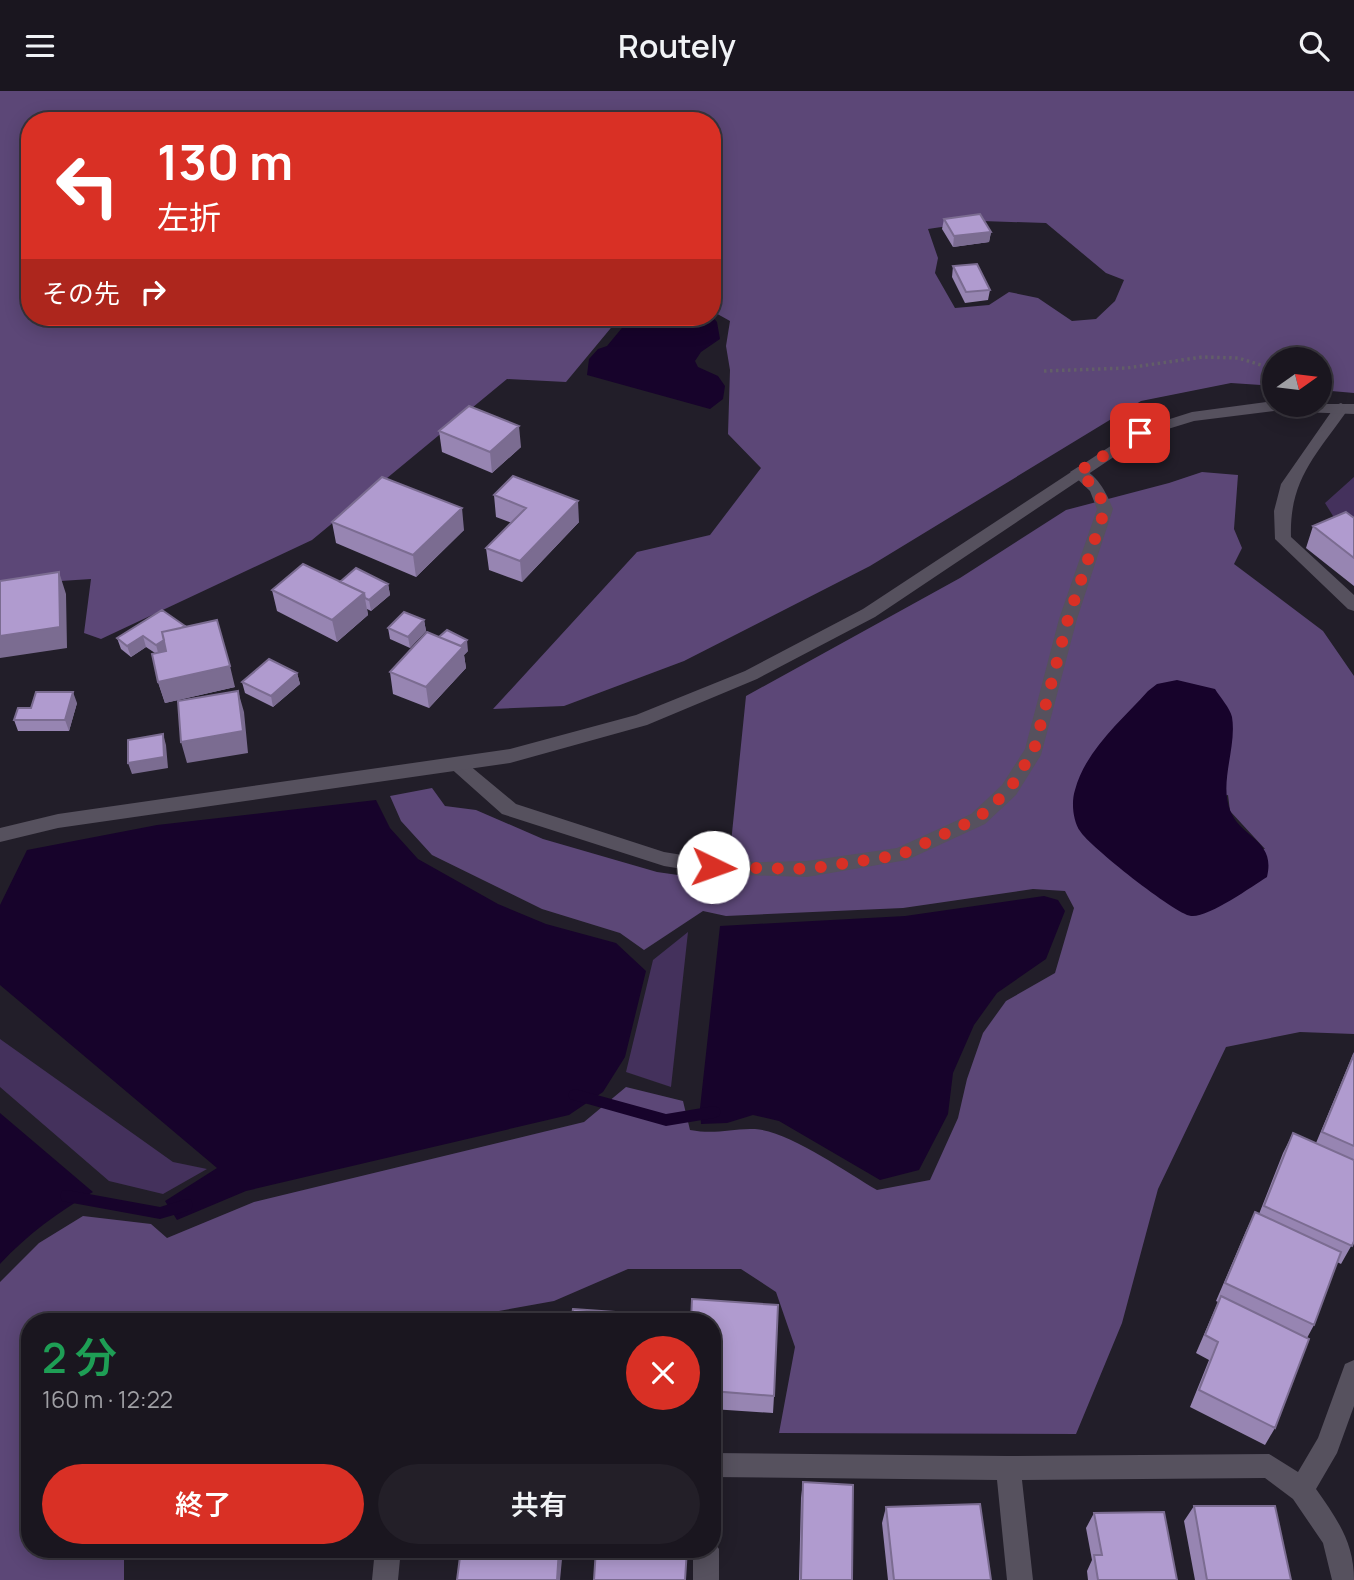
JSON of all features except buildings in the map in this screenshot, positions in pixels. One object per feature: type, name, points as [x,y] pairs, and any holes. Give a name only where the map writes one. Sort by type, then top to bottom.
[{"type":"street","points":[[0,835],[58,821],[510,756],[641,720],[751,675],[869,613],[1140,433],[1192,417],[1275,406],[1348,408]]},
{"type":"street","points":[[1348,408],[1289,484],[1282,511],[1283,539],[1354,605]]},
{"type":"street","points":[[456,765],[509,809],[664,859],[713,867],[807,869],[854,863],[900,855],[939,837],[978,818],[1009,790],[1034,750],[1068,619],[1105,509],[1097,489],[1078,472]]},
{"type":"street","points":[[1302,1490],[1328,1444],[1354,1372]]},
{"type":"street","points":[[721,1465],[1008,1468],[1269,1466],[1302,1490],[1335,1538],[1345,1580]]},
{"type":"street","points":[[1008,1468],[1020,1580]]},
{"type":"street","points":[[385,1580],[387,1558]]},
{"type":"street","points":[[706,1558],[706,1580]]},
{"type":"path","points":[[1044,371],[1127,368],[1202,357],[1238,358],[1262,365]]},
{"type":"shaded area","points":[[0,91],[1354,91],[1354,393],[1332,391],[1332,347],[1262,347],[1262,385],[1231,383],[1141,401],[870,566],[684,661],[564,706],[493,709],[637,552],[710,535],[761,468],[728,434],[730,370],[726,346],[730,321],[721,316],[721,112],[21,112],[21,326],[613,326],[566,382],[507,379],[312,540],[101,639],[84,633],[91,579],[0,585]],"holes":[[[982,221],[1046,223],[1106,273],[1124,280],[1115,301],[1096,319],[1072,321],[1038,298],[1009,292],[989,305],[955,308],[935,273],[938,258],[928,229]]]},
{"type":"shaded area","points":[[624,326],[718,326],[720,339],[701,352],[695,361],[698,367],[718,376],[725,386],[723,399],[710,409],[587,375],[589,359],[598,349],[607,346]]},
{"type":"shaded area","points":[[1202,472],[1238,475],[1234,529],[1242,548],[1234,564],[1323,631],[1354,676],[1354,1034],[1300,1032],[1226,1047],[1158,1189],[1122,1323],[1076,1434],[779,1433],[795,1347],[776,1292],[741,1269],[628,1269],[554,1301],[487,1313],[21,1313],[21,1558],[124,1558],[124,1580],[0,1580],[0,1282],[39,1243],[83,1216],[151,1224],[167,1238],[254,1202],[584,1122],[626,1087],[683,1101],[690,1130],[769,1131],[800,1144],[877,1190],[930,1180],[958,1118],[967,1079],[983,1033],[1006,1001],[1055,973],[1074,908],[1065,891],[1033,889],[903,908],[726,916],[703,911],[644,950],[620,933],[542,909],[432,855],[401,821],[390,796],[432,788],[445,806],[476,810],[543,839],[657,872],[727,882],[746,696],[960,578],[1066,510]],"holes":[[[1228,795],[1230,811],[1265,849],[1078,829]]]},
{"type":"shaded area","points":[[1354,477],[1354,527],[1333,516],[1325,503]]},
{"type":"shaded area","points":[[1177,680],[1215,689],[1229,710],[1233,728],[1227,799],[1235,820],[1262,847],[1268,864],[1267,877],[1218,907],[1191,916],[1151,892],[1087,839],[1076,822],[1073,806],[1080,776],[1096,749],[1148,691],[1157,684]]},
{"type":"shaded area","points":[[376,800],[390,828],[418,859],[498,904],[546,924],[616,943],[646,971],[625,1057],[603,1092],[569,1115],[246,1191],[177,1220],[165,1201],[217,1168],[0,985],[0,905],[27,850],[157,825]]},
{"type":"shaded area","points":[[1044,896],[1058,900],[1065,911],[1046,959],[997,993],[974,1025],[953,1073],[948,1114],[919,1170],[880,1180],[779,1121],[753,1115],[727,1123],[701,1124],[700,1108],[720,926],[905,916]]},
{"type":"shaded area","points":[[688,932],[671,1087],[626,1072],[653,960]]},
{"type":"shaded area","points":[[0,1039],[173,1162],[207,1169],[163,1194],[109,1181],[0,1087]]},
{"type":"shaded area","points":[[0,1113],[93,1192],[44,1224],[0,1264]]},
{"type":"waterway","points":[[575,1095],[666,1120],[714,1112]]},
{"type":"waterway","points":[[67,1196],[160,1213],[186,1205]]},
{"type":"route","points":[[713,867],[807,869],[900,855],[978,818],[1009,790],[1034,750],[1068,619],[1105,509],[1097,489],[1078,472],[1140,433]]}]
